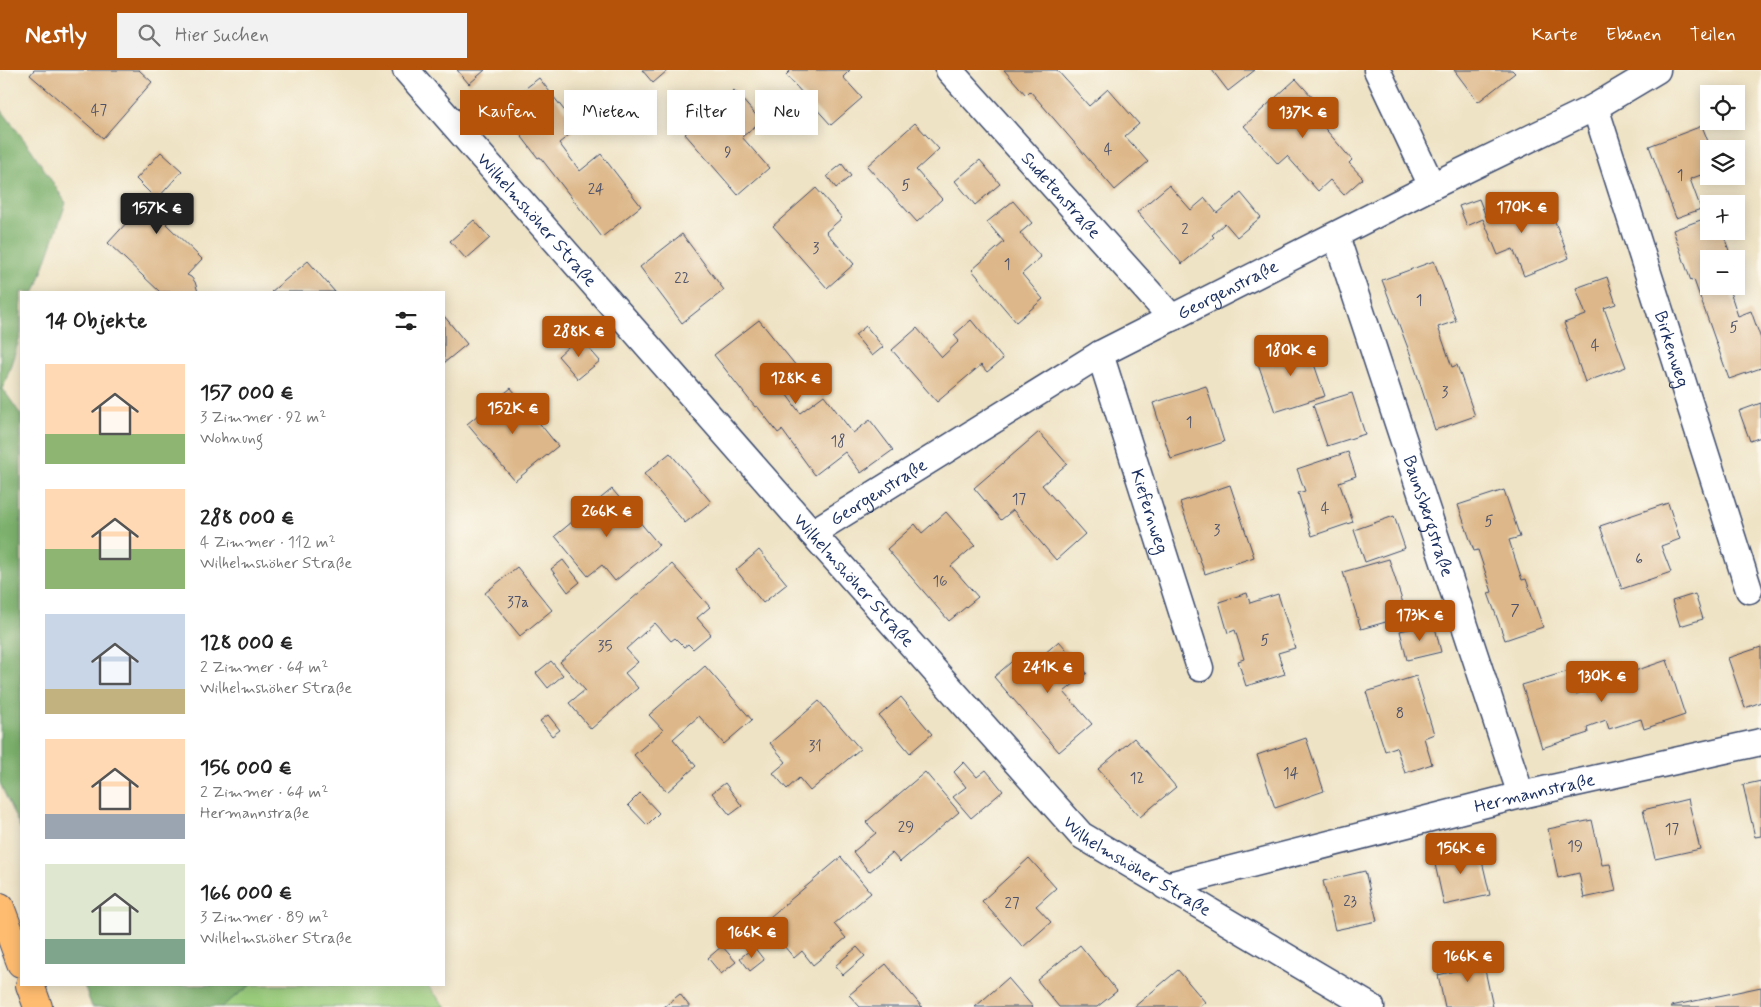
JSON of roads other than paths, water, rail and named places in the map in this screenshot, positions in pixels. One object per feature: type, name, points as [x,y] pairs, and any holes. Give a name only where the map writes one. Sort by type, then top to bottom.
[{"type":"highway","points":[[0,907],[20,960]]},
{"type":"highway","points":[[30,986],[38,1007]]},
{"type":"street","name":"Wilhelmshöher Straße","points":[[406,70],[812,533],[1081,835],[1164,886],[1371,1007]]},
{"type":"street","name":"Sudetenstraße","points":[[949,70],[1172,318]]},
{"type":"street","points":[[1377,70],[1432,186]]},
{"type":"street","name":"Georgenstraße","points":[[812,533],[1100,354],[1432,186],[1595,107],[1657,70]]},
{"type":"street","name":"Birkenweg","points":[[1595,107],[1748,590]]},
{"type":"street","name":"Baunsbergstraße","points":[[1336,236],[1521,796]]},
{"type":"street","name":"Kiefernweg","points":[[1100,354],[1200,668]]},
{"type":"street","name":"Hermannstraße","points":[[1164,886],[1521,796],[1761,742]]}]
